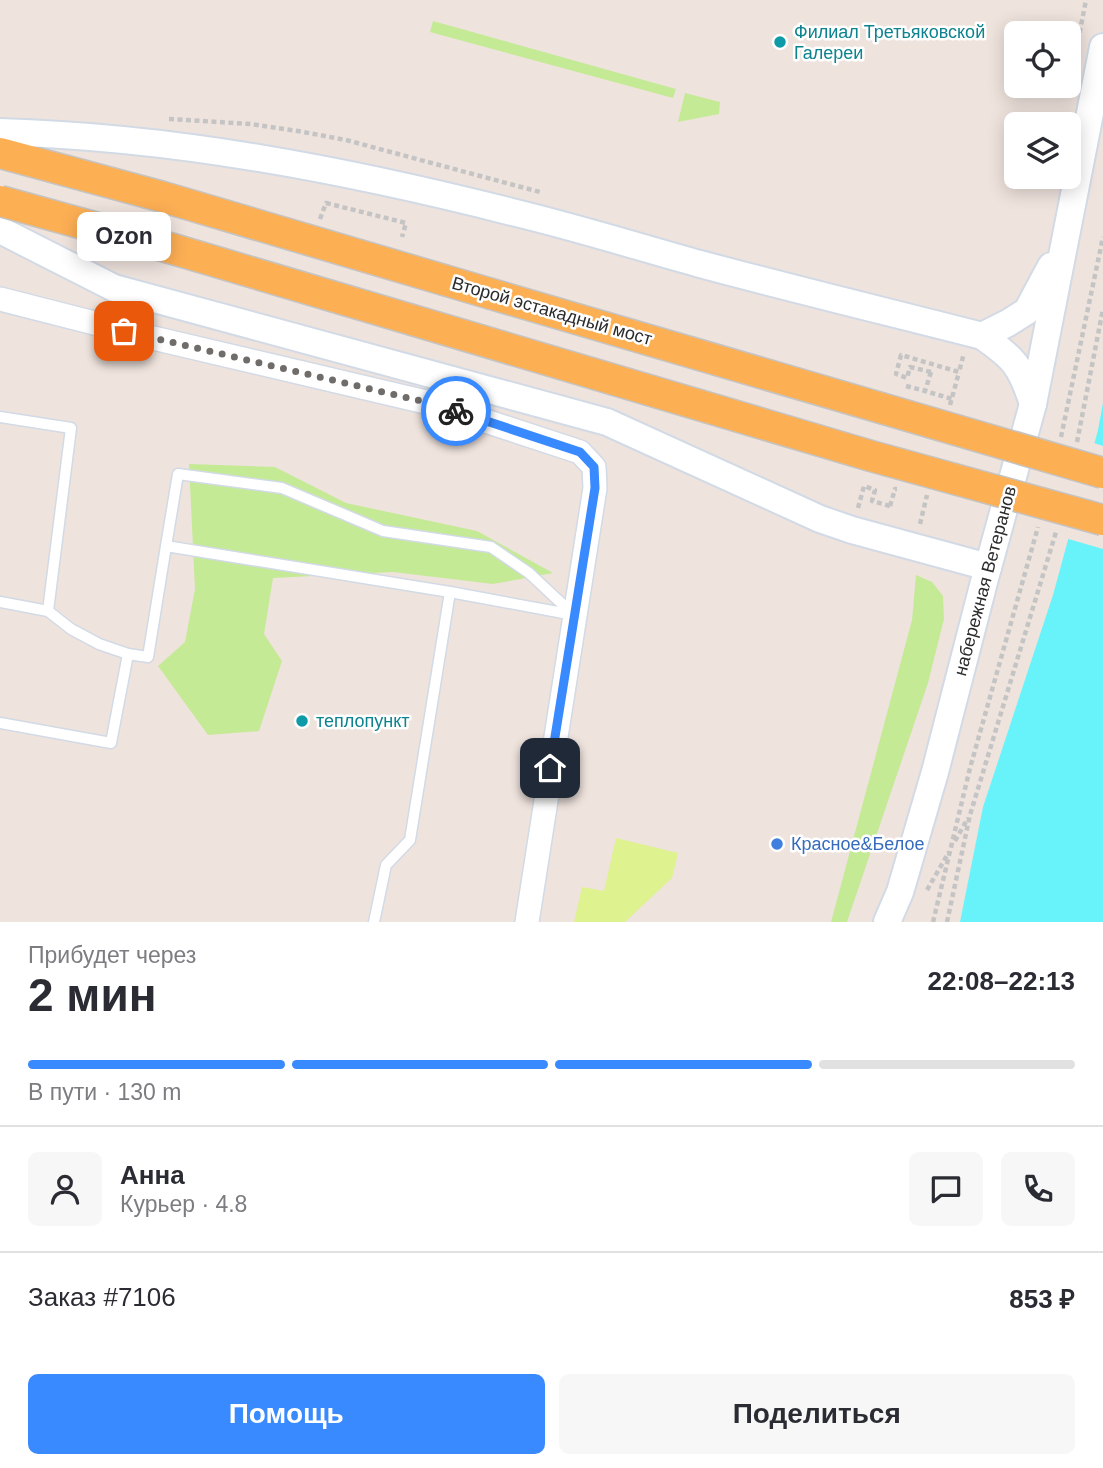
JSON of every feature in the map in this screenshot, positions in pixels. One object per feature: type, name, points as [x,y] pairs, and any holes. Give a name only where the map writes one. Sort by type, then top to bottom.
[{"type":"main road","name":"набережная Ветеранов","points":[[887,922],[900,892],[936,772],[988,566],[1033,404],[1103,47]]},
{"type":"main road","points":[[0,132],[101,139],[257,157],[400,185],[975,334],[1004,350],[1017,364],[1033,404]]},
{"type":"main road","name":"Второй эстакадный мост","points":[[0,153],[187,204],[1103,473]]},
{"type":"main road","points":[[0,201],[186,253],[871,456],[1103,520]]},
{"type":"main road","points":[[0,230],[114,288],[607,422],[793,508],[852,530],[988,566]]},
{"type":"main road","points":[[975,334],[1008,323],[1027,311],[1066,236]]},
{"type":"street","points":[[0,299],[434,404],[580,452],[594,467],[595,488],[527,922]]},
{"type":"lane","points":[[0,417],[71,428],[48,611]]},
{"type":"lane","points":[[0,602],[48,611],[71,629],[99,644],[128,654],[148,657],[178,474],[282,488],[383,531],[491,547],[529,573],[574,615]]},
{"type":"lane","points":[[166,546],[574,615]]},
{"type":"lane","points":[[374,922],[386,865],[410,840],[450,592]]},
{"type":"lane","points":[[0,723],[111,743],[128,654]]},
{"type":"path","points":[[525,187],[551,195]]},
{"type":"path","points":[[320,221],[326,203],[406,223],[402,237]]},
{"type":"path","points":[[1058,448],[1103,237]]},
{"type":"path","points":[[1074,455],[1103,309]]},
{"type":"path","points":[[959,401],[925,391],[931,372],[910,367],[907,378],[896,374],[901,355],[959,372],[975,334]]},
{"type":"path","points":[[1052,430],[1090,442]]},
{"type":"path","points":[[863,486],[875,489],[872,501],[890,506]]},
{"type":"path","points":[[933,922],[970,768],[1041,515]]},
{"type":"path","points":[[947,922],[970,815],[1059,523]]},
{"type":"path","points":[[925,894],[970,815]]},
{"type":"green space","points":[[433,21],[676,89],[673,98],[430,32]]},
{"type":"green space","points":[[685,93],[720,102],[719,114],[678,122]]},
{"type":"green space","points":[[189,464],[275,467],[346,503],[477,531],[553,573],[493,584],[393,572],[273,578],[264,634],[282,661],[259,731],[208,735],[158,666],[185,642],[195,589]]},
{"type":"green space","points":[[916,575],[932,582],[943,596],[944,619],[928,683],[847,922],[831,922],[912,620]]},
{"type":"green space","points":[[616,838],[678,853],[672,878],[625,922],[574,922],[582,887],[604,891]]},
{"type":"water","points":[[1103,403],[1103,922],[960,922],[983,807],[1053,595]]},
{"type":"pier","points":[[1091,442],[1103,446],[1103,549],[1065,538]]},
{"type":"way so far","points":[[124,331],[456,411]]},
{"type":"place","name":"Филиал Третьяковской Галереи","points":[[780,42]]},
{"type":"place","name":"Ozon","points":[[124,331]]},
{"type":"place","name":"теплопункт","points":[[302,721]]},
{"type":"place","name":"Красное&Белое","points":[[777,844]]},
{"type":"route","points":[[456,411],[580,452],[594,467],[595,488],[550,768]]}]
